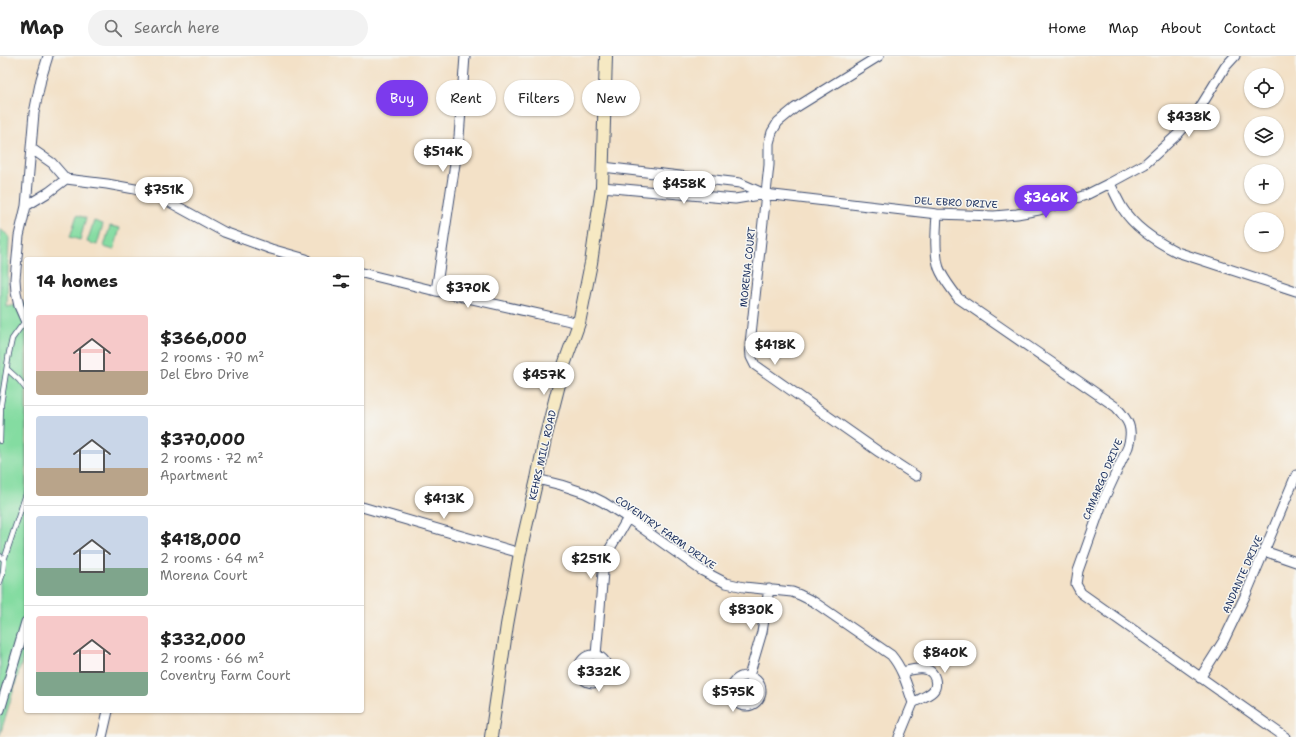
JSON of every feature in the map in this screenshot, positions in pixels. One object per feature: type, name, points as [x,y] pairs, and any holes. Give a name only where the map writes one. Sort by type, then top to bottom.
[{"type":"main road","name":"KEHRS MILL ROAD","points":[[490,737],[506,625],[520,553],[545,439],[564,366],[579,322],[591,263],[602,186],[606,56]]},
{"type":"street","points":[[24,317],[19,306],[16,292],[19,236],[26,206],[34,113],[40,79],[48,56]]},
{"type":"street","points":[[436,291],[459,136],[465,56]]},
{"type":"street","name":"MORENA COURT","points":[[879,56],[795,108],[778,122],[772,132],[769,143],[750,344],[751,358],[755,364],[879,452],[916,476]]},
{"type":"street","name":"DEL EBRO DRIVE","points":[[602,186],[735,199],[765,194],[937,214],[994,216],[1017,214],[1063,203],[1086,195],[1110,184],[1145,164],[1178,134],[1196,114],[1225,68],[1235,56]]},
{"type":"street","points":[[32,149],[52,163],[66,178],[146,191],[164,199],[224,232],[299,257]]},
{"type":"street","name":"DEL EBRO DRIVE","points":[[603,167],[740,183],[765,194]]},
{"type":"street","points":[[26,206],[49,192],[66,178]]},
{"type":"street","points":[[1110,184],[1124,210],[1134,223],[1163,245],[1177,252],[1296,291]]},
{"type":"street","name":"CAMARGO DRIVE","points":[[937,214],[936,246],[939,267],[958,298],[1116,407],[1126,418],[1131,431],[1131,439],[1103,501],[1078,571],[1076,584],[1081,593],[1285,737]]},
{"type":"street","points":[[364,273],[436,291],[579,322]]},
{"type":"street","name":"ANDANTE DRIVE","points":[[1200,678],[1224,640],[1247,592],[1296,475]]},
{"type":"street","name":"COVENTRY FARM DRIVE","points":[[537,479],[585,493],[603,502],[713,578],[744,588],[792,592],[814,602],[890,655],[898,664],[902,672],[913,702]]},
{"type":"street","points":[[364,509],[520,553]]},
{"type":"street","points":[[596,655],[603,572],[609,550],[628,518]]},
{"type":"street","points":[[1264,551],[1296,562]]},
{"type":"street","points":[[749,676],[762,632],[769,589]]},
{"type":"street","points":[[0,710],[24,629]]},
{"type":"street","points":[[899,737],[913,702],[932,692],[935,688],[935,678],[932,672],[923,668],[918,668],[902,672]]},
{"type":"street","points":[[102,737],[108,713]]},
{"type":"lane","points":[[0,441],[1,404],[12,339],[24,324]]},
{"type":"lane","points":[[7,369],[24,386]]},
{"type":"lane","points":[[0,582],[3,572],[2,558],[24,499]]},
{"type":"green space","points":[[77,215],[86,218],[80,240],[70,237]]},
{"type":"green space","points":[[94,221],[103,224],[97,245],[87,242]]},
{"type":"green space","points":[[110,226],[120,228],[114,250],[104,247]]},
{"type":"green space","points":[[0,229],[9,236],[7,307],[24,303],[24,655],[0,735]]}]
